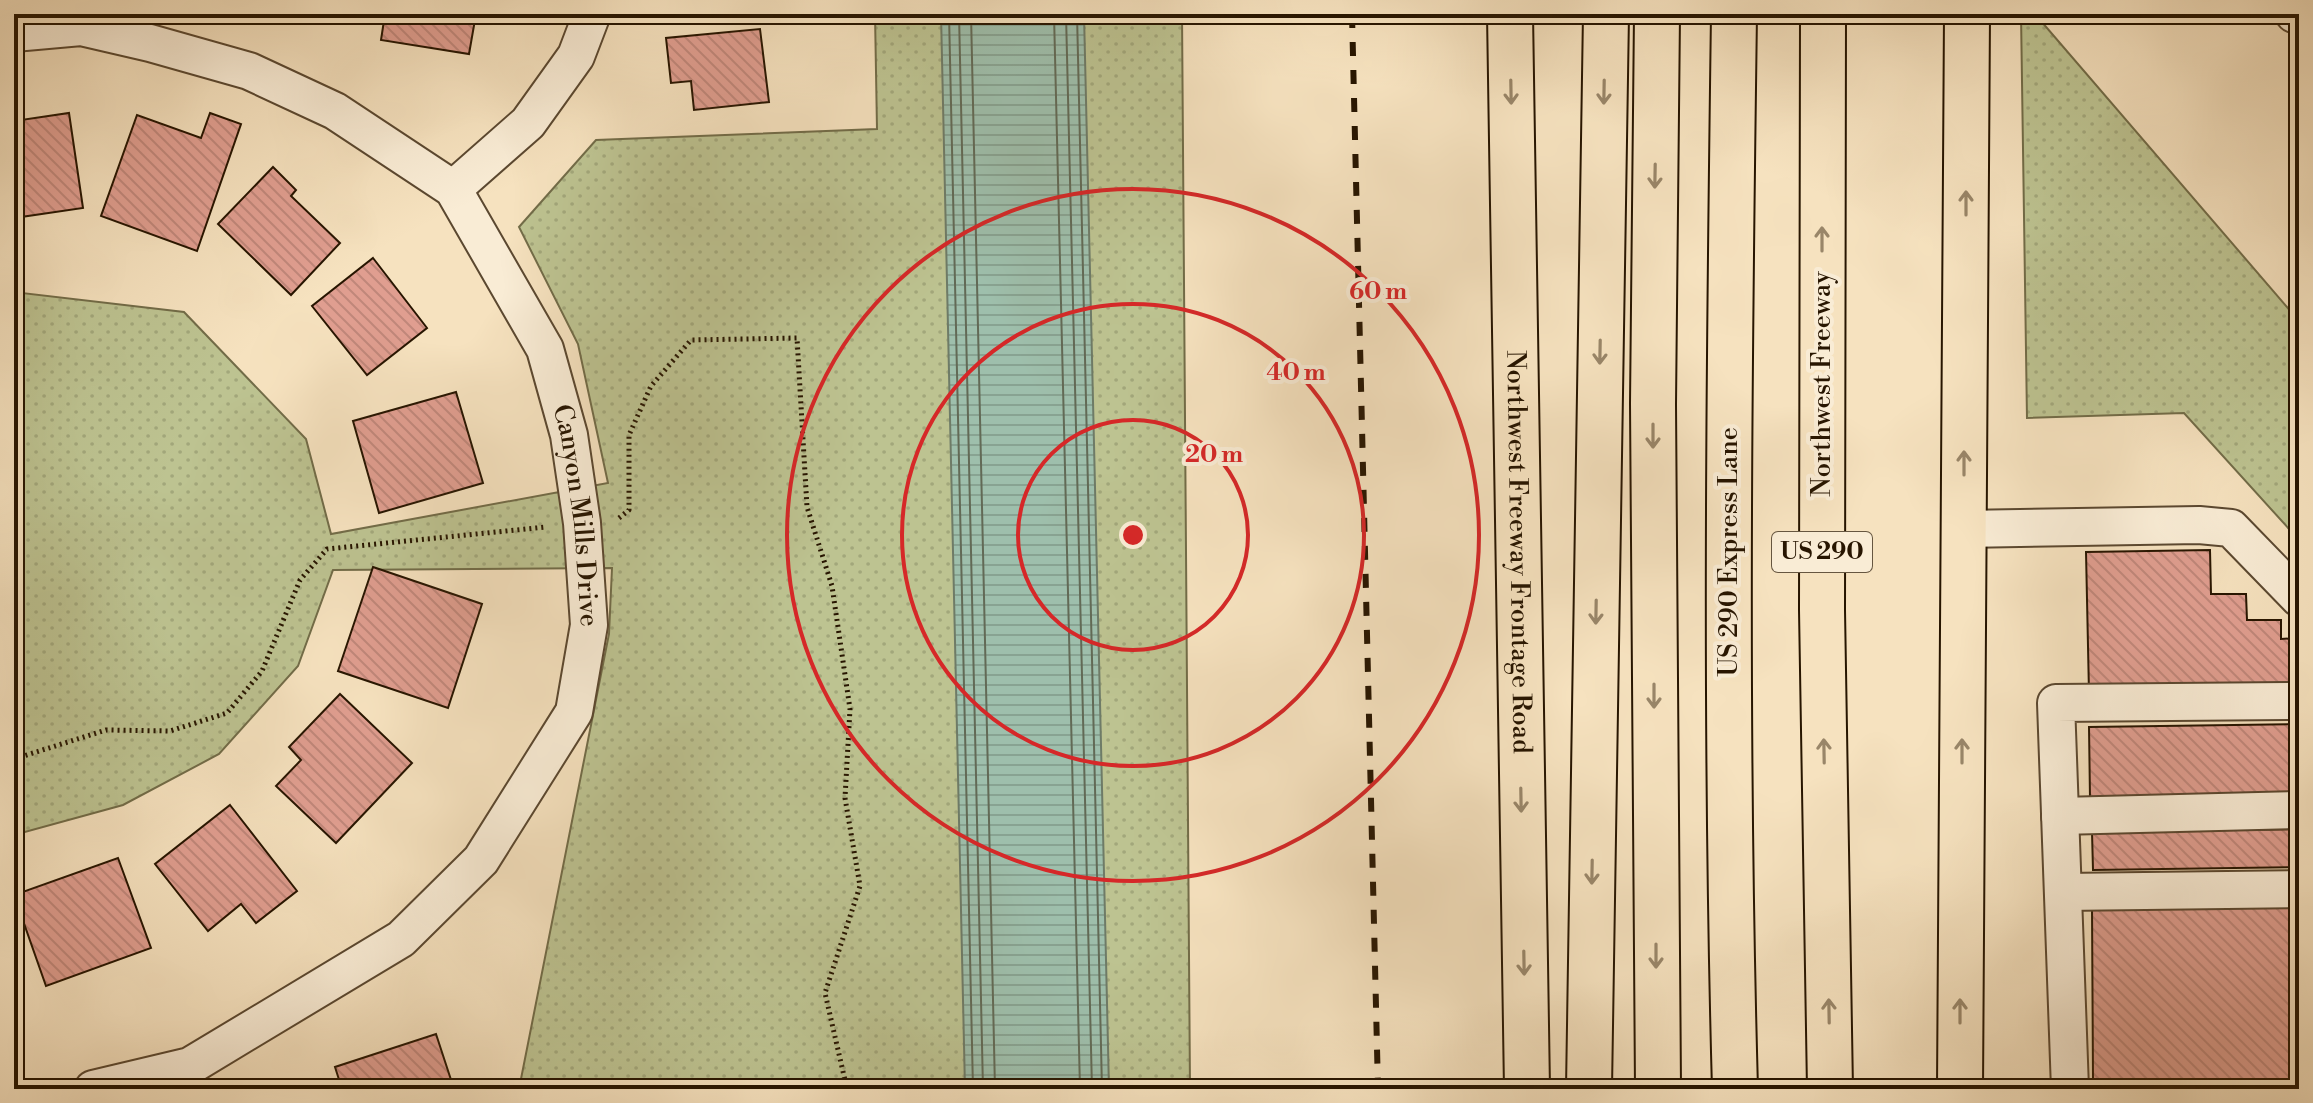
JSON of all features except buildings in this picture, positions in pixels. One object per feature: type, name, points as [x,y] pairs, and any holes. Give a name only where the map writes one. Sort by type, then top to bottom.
[{"type":"main road","name":"Northwest Freeway Frontage Road","points":[[1510,14],[1527,1089]]},
{"type":"main road","points":[[1589,1089],[1606,14]]},
{"type":"main road","points":[[1657,14],[1653,420],[1658,1089]]},
{"type":"main road","name":"US 290 Express Lane","points":[[1734,14],[1728,438],[1735,1089]]},
{"type":"main road","name":"Northwest Freeway","points":[[1823,14],[1822,610],[1830,1089]]},
{"type":"main road","points":[[1960,1089],[1967,14]]},
{"type":"street","points":[[453,189],[528,123],[576,56],[592,14]]},
{"type":"street","name":"Canyon Mills Drive","points":[[14,33],[81,20],[249,71],[335,111],[453,189],[545,349],[569,435],[582,523],[589,625],[574,712],[481,860],[401,939],[193,1078],[93,1089]]},
{"type":"street","points":[[1963,529],[2185,525],[2231,528],[2299,598]]},
{"type":"street","points":[[2070,1089],[2056,703],[2299,701]]},
{"type":"street","points":[[2060,816],[2299,810]]},
{"type":"street","points":[[2063,892],[2299,889]]},
{"type":"shaded area","points":[[875,14],[1182,14],[1190,1089],[519,1089],[609,634],[612,568],[333,570],[298,666],[219,754],[123,805],[14,835],[14,292],[184,312],[306,439],[331,534],[608,483],[578,344],[519,227],[596,140],[877,129]]},
{"type":"shaded area","points":[[2021,14],[2035,14],[2299,321],[2299,540],[2184,413],[2027,418]]},
{"type":"water","points":[[941,14],[1084,14],[1109,1089],[965,1089]]},
{"type":"railway","points":[[1352,14],[1378,1089]]}]
